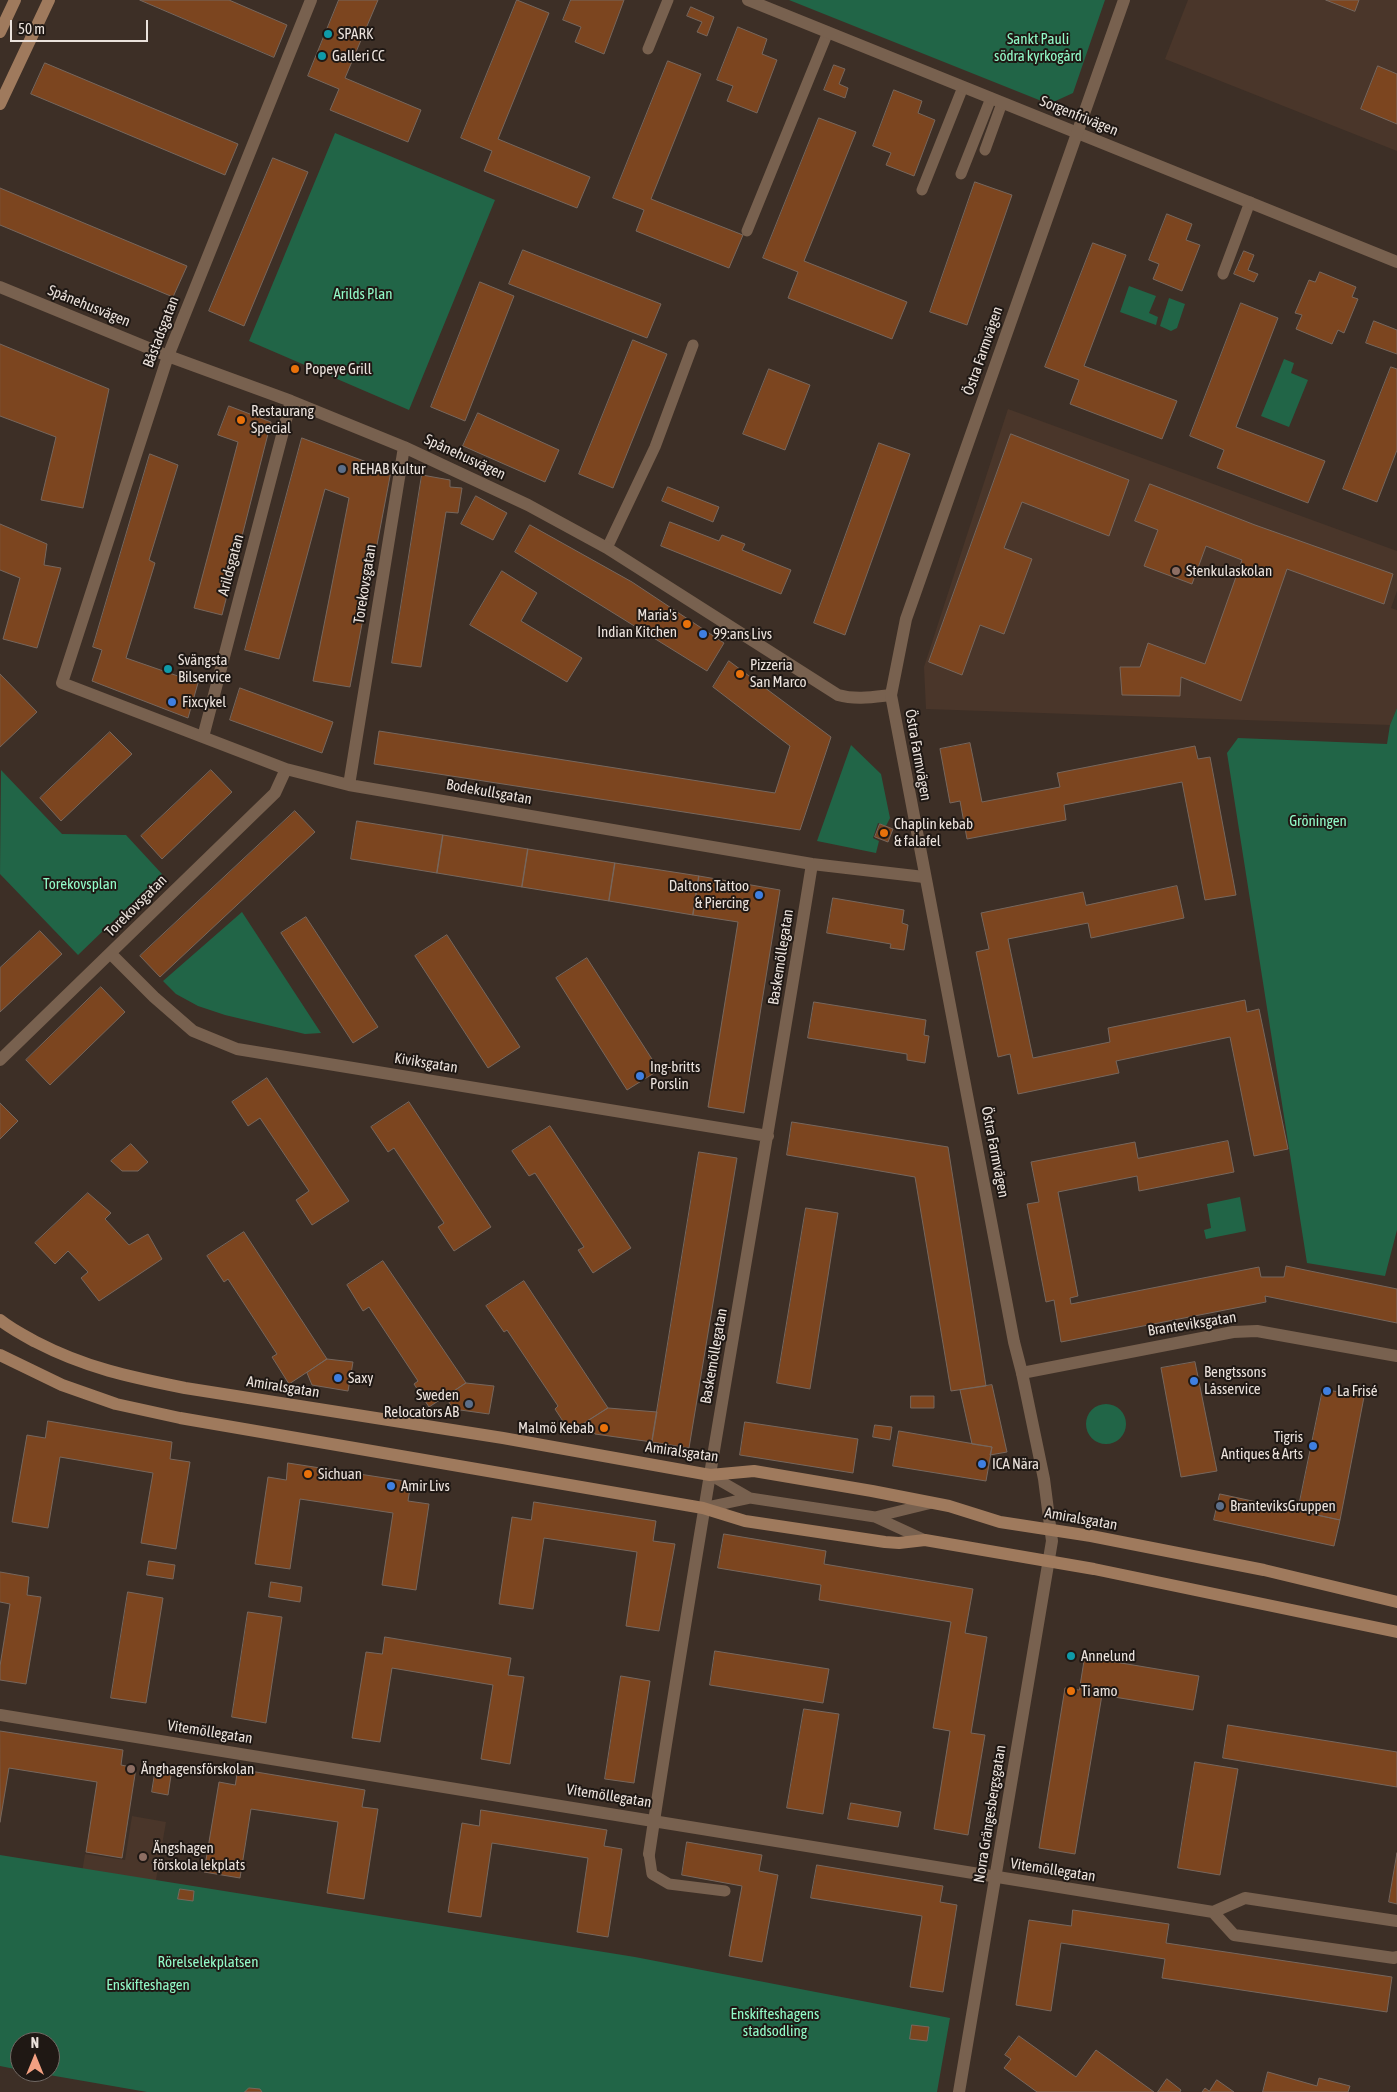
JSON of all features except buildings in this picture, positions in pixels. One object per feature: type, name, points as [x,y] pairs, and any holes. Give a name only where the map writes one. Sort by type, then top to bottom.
[{"type":"main road","points":[[0,32],[15,0]]},
{"type":"main road","points":[[0,104],[49,0]]},
{"type":"main road","name":"Amiralsgatan","points":[[0,1320],[8,1327],[55,1352],[94,1368],[133,1378],[185,1388],[504,1438],[710,1475],[754,1471],[764,1472],[934,1503],[1052,1536],[1264,1570],[1397,1602]]},
{"type":"main road","points":[[0,1355],[62,1384],[116,1404],[180,1418],[704,1508],[745,1520],[885,1542],[899,1543],[925,1540],[1049,1561],[1397,1632]]},
{"type":"street","name":"Båstadsgatan","points":[[62,683],[168,356],[311,0]]},
{"type":"street","name":"Sorgenfrivägen","points":[[748,0],[1397,262]]},
{"type":"street","name":"Östra Farmvägen","points":[[1052,1536],[1044,1479],[1014,1342],[973,1122],[924,877],[891,695],[906,619],[1124,0]]},
{"type":"street","name":"Spånehusvägen","points":[[0,287],[168,356],[291,400],[404,447],[528,505],[607,548],[838,694],[848,698],[891,695]]},
{"type":"street","name":"Arildsgatan","points":[[203,737],[291,400]]},
{"type":"street","name":"Torekovsgatan","points":[[349,785],[404,447]]},
{"type":"street","name":"Bodekullsgatan","points":[[62,683],[286,769],[349,785],[812,864],[924,877]]},
{"type":"street","name":"Torekovsgatan","points":[[0,1060],[111,954],[274,792],[286,769]]},
{"type":"street","name":"Baskemöllegatan","points":[[649,1854],[704,1508],[768,1136],[812,864]]},
{"type":"street","name":"Kiviksgatan","points":[[111,954],[154,997],[192,1031],[237,1049],[768,1136]]},
{"type":"street","name":"Branteviksgatan","points":[[1022,1373],[1233,1332],[1257,1331],[1397,1356]]},
{"type":"street","name":"Norra Grängesbergsgatan","points":[[959,2092],[1052,1536]]},
{"type":"street","name":"Vitemöllegatan","points":[[0,1715],[654,1819],[996,1878],[1213,1912]]},
{"type":"street","points":[[1397,1922],[1245,1898],[1213,1912],[1234,1935],[1397,1957]]},
{"type":"lane","points":[[648,49],[668,0]]},
{"type":"lane","points":[[748,231],[828,32]]},
{"type":"lane","points":[[922,190],[963,87]]},
{"type":"lane","points":[[985,150],[997,100]]},
{"type":"lane","points":[[961,174],[997,100]]},
{"type":"lane","points":[[1222,274],[1250,202]]},
{"type":"lane","points":[[607,548],[654,447],[693,344]]},
{"type":"lane","points":[[710,1475],[750,1498],[875,1518],[925,1540]]},
{"type":"lane","points":[[704,1508],[750,1498]]},
{"type":"lane","points":[[875,1518],[934,1503]]},
{"type":"lane","points":[[649,1854],[652,1874],[669,1884],[725,1891]]},
{"type":"shaded area","points":[[1188,0],[1397,0],[1397,151],[1165,59]]},
{"type":"shaded area","name":"Stenkulaskolan","points":[[1008,409],[1397,551],[1397,591],[1391,608],[1397,610],[1397,708],[1390,725],[926,709],[924,667]]},
{"type":"shaded area","name":"Ängshagen förskola lekplats","points":[[132,1816],[166,1822],[153,1897],[80,1885],[85,1854],[125,1860]]},
{"type":"green space","name":"Sankt Pauli södra kyrkogård","points":[[789,0],[1105,0],[1073,93],[1049,104]]},
{"type":"green space","name":"Arilds Plan","points":[[335,133],[495,200],[409,410],[249,341]]},
{"type":"green space","points":[[1129,286],[1156,296],[1149,313],[1158,317],[1156,325],[1120,312]]},
{"type":"green space","points":[[1169,298],[1185,304],[1177,328],[1171,331],[1160,326]]},
{"type":"green space","points":[[1284,359],[1294,363],[1291,373],[1308,380],[1289,427],[1261,416]]},
{"type":"green space","name":"Gröningen","points":[[1397,708],[1397,1230],[1385,1276],[1307,1263],[1227,753],[1238,738],[1387,744],[1390,725]]},
{"type":"green space","points":[[851,745],[881,774],[890,818],[886,826],[878,823],[873,838],[879,841],[876,853],[817,841]]},
{"type":"green space","name":"Torekovsplan","points":[[1,770],[62,834],[126,835],[162,874],[78,955],[0,874]]},
{"type":"green space","points":[[242,912],[321,1033],[305,1034],[225,1015],[198,1006],[176,994],[163,981]]},
{"type":"green space","points":[[1240,1197],[1246,1231],[1206,1239],[1204,1230],[1211,1228],[1207,1204]]},
{"type":"green space","points":[[1106,1404],[1120,1410],[1126,1424],[1120,1438],[1106,1444],[1092,1438],[1086,1424],[1092,1410]]},
{"type":"green space","name":"Enskifteshagen","points":[[0,1855],[635,1957],[950,2018],[937,2092],[147,2092],[60,2077],[60,2032],[10,2032],[10,2068],[0,2066]]},
{"type":"place","name":"SPARK","points":[[328,34]]},
{"type":"place","name":"Galleri CC","points":[[322,56]]},
{"type":"place","name":"Popeye Grill","points":[[295,369]]},
{"type":"place","name":"Restaurang Special","points":[[241,420]]},
{"type":"place","name":"REHAB Kultur","points":[[342,469]]},
{"type":"place","name":"Stenkulaskolan","points":[[1176,571]]},
{"type":"place","name":"Maria's Indian Kitchen","points":[[687,624]]},
{"type":"place","name":"99:ans Livs","points":[[703,634]]},
{"type":"place","name":"Svängsta Bilservice","points":[[168,669]]},
{"type":"place","name":"Pizzeria San Marco","points":[[740,674]]},
{"type":"place","name":"Fixcykel","points":[[172,702]]},
{"type":"place","name":"Chaplin kebab & falafel","points":[[884,833]]},
{"type":"place","name":"Daltons Tattoo & Piercing","points":[[759,895]]},
{"type":"place","name":"Ing-britts Porslin","points":[[640,1076]]},
{"type":"place","name":"Saxy","points":[[338,1378]]},
{"type":"place","name":"Bengtssons Låsservice","points":[[1194,1381]]},
{"type":"place","name":"La Frisé","points":[[1327,1391]]},
{"type":"place","name":"Sweden Relocators AB","points":[[469,1404]]},
{"type":"place","name":"Malmö Kebab","points":[[604,1428]]},
{"type":"place","name":"Tigris Antiques & Arts","points":[[1313,1446]]},
{"type":"place","name":"ICA Nära","points":[[982,1464]]},
{"type":"place","name":"Sichuan","points":[[308,1474]]},
{"type":"place","name":"Amir Livs","points":[[391,1486]]},
{"type":"place","name":"BranteviksGruppen","points":[[1220,1506]]},
{"type":"place","name":"Annelund","points":[[1071,1656]]},
{"type":"place","name":"Ti amo","points":[[1071,1691]]},
{"type":"place","name":"Änghagensförskolan","points":[[131,1769]]},
{"type":"place","name":"Ängshagen förskola lekplats","points":[[143,1857]]},
{"type":"park label","name":"Rörelselekplatsen","points":[[208,1962]]},
{"type":"park label","name":"Enskifteshagens stadsodling","points":[[775,2022]]}]
